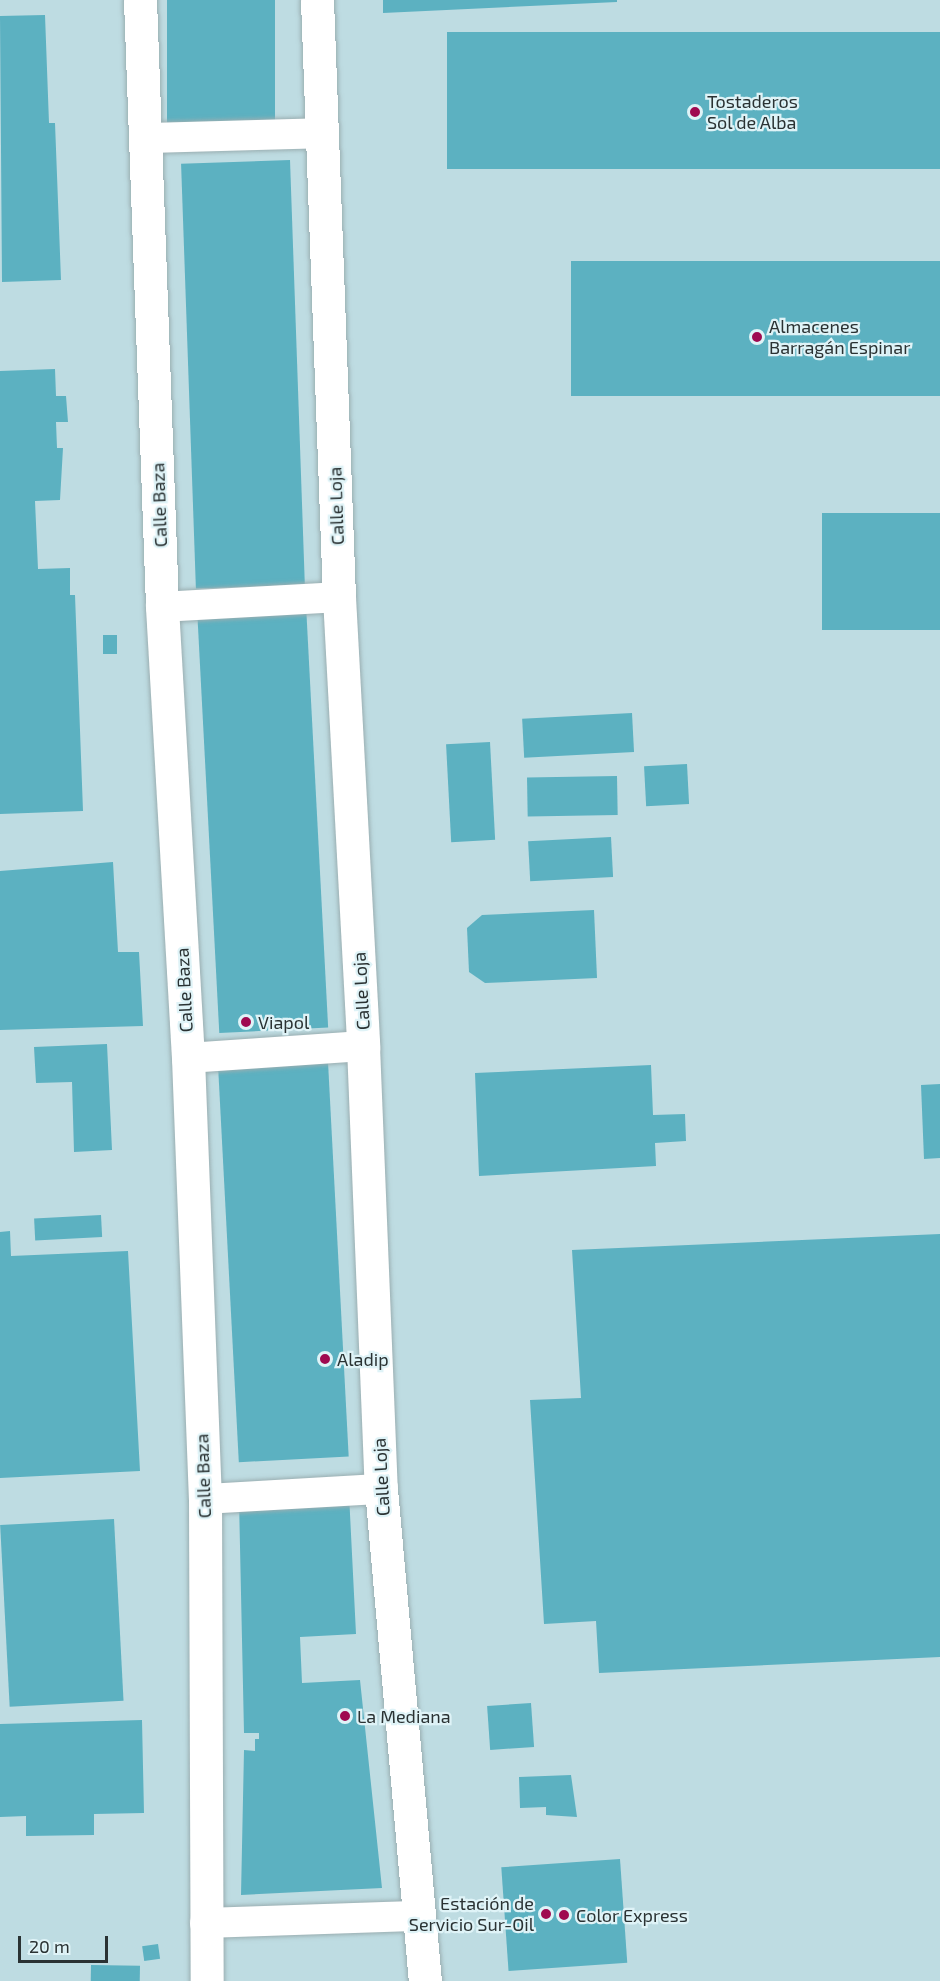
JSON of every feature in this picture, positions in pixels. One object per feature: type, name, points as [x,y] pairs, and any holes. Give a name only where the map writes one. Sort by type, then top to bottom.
[{"type":"street","name":"Calle Baza","points":[[140,0],[162,607],[188,1058],[205,1499],[207,1981]]},
{"type":"street","name":"Calle Loja","points":[[317,0],[339,597],[363,1046],[381,1489],[421,1916],[425,1981]]},
{"type":"street","points":[[146,138],[323,133]]},
{"type":"street","points":[[162,607],[339,597]]},
{"type":"street","points":[[188,1058],[363,1046]]},
{"type":"street","points":[[205,1499],[381,1489]]},
{"type":"street","points":[[205,1923],[421,1916]]},
{"type":"shaded area","points":[[0,0],[940,0],[940,1981],[0,1981]]},
{"type":"building","points":[[167,0],[275,0],[275,125],[167,125]]},
{"type":"building","points":[[383,0],[617,0],[617,2],[383,13]]},
{"type":"building","points":[[45,15],[49,123],[55,123],[61,280],[2,282],[0,16]]},
{"type":"building","name":"Tostaderos Sol de Alba","points":[[447,32],[940,32],[940,169],[447,169]]},
{"type":"building","points":[[290,160],[305,585],[196,589],[181,164]]},
{"type":"building","name":"Almacenes Barragán Espinar","points":[[571,261],[940,261],[940,396],[571,396]]},
{"type":"building","points":[[55,369],[56,396],[66,396],[68,422],[56,422],[57,448],[63,448],[60,500],[35,501],[38,569],[70,568],[70,595],[75,595],[83,811],[0,814],[0,371]]},
{"type":"building","points":[[822,513],[940,513],[940,630],[822,630]]},
{"type":"building","points":[[306,605],[328,1027],[219,1033],[197,611]]},
{"type":"building","points":[[103,635],[117,635],[117,654],[103,654]]},
{"type":"building","points":[[632,713],[634,752],[524,758],[522,719]]},
{"type":"building","points":[[490,742],[495,840],[451,842],[446,744]]},
{"type":"building","points":[[687,764],[689,804],[646,806],[644,766]]},
{"type":"building","points":[[617,776],[618,815],[528,817],[527,778]]},
{"type":"building","points":[[611,837],[613,877],[530,881],[528,841]]},
{"type":"building","points":[[113,862],[118,952],[139,952],[143,1026],[0,1030],[0,871]]},
{"type":"building","points":[[594,910],[597,978],[485,983],[469,972],[467,928],[482,915]]},
{"type":"building","points":[[107,1044],[112,1150],[74,1152],[72,1082],[36,1083],[34,1047]]},
{"type":"building","points":[[328,1062],[349,1456],[239,1462],[218,1068]]},
{"type":"building","points":[[651,1065],[653,1115],[685,1114],[686,1141],[655,1143],[656,1166],[479,1176],[475,1073]]},
{"type":"building","points":[[940,1084],[940,1158],[924,1159],[921,1085]]},
{"type":"building","points":[[101,1215],[102,1237],[35,1240],[34,1219]]},
{"type":"building","points":[[10,1231],[11,1256],[128,1251],[140,1471],[0,1478],[0,1232]]},
{"type":"building","points":[[940,1234],[940,1657],[599,1673],[596,1621],[544,1624],[530,1400],[581,1398],[572,1250]]},
{"type":"building","points":[[349,1494],[356,1634],[300,1637],[302,1683],[360,1680],[382,1888],[241,1895],[244,1750],[255,1751],[255,1739],[259,1739],[259,1733],[244,1733],[239,1500]]},
{"type":"building","points":[[114,1519],[124,1701],[10,1707],[0,1525]]},
{"type":"building","points":[[531,1703],[534,1747],[490,1750],[487,1706]]},
{"type":"building","points":[[142,1720],[144,1813],[94,1814],[94,1835],[26,1836],[26,1816],[0,1817],[0,1724]]},
{"type":"building","points":[[571,1775],[577,1817],[546,1815],[546,1807],[520,1808],[519,1777]]},
{"type":"building","name":"Estación de Servicio Sur-Oil","points":[[620,1859],[627,1963],[509,1971],[501,1867]]},
{"type":"building","points":[[158,1944],[160,1959],[144,1961],[142,1946]]},
{"type":"building","points":[[91,1965],[140,1966],[140,1981],[91,1981]]},
{"type":"place","name":"Tostaderos Sol de Alba","points":[[695,112]]},
{"type":"place","name":"Almacenes Barragán Espinar","points":[[757,337]]},
{"type":"place","name":"Viapol","points":[[246,1022]]},
{"type":"place","name":"Aladip","points":[[325,1359]]},
{"type":"place","name":"La Mediana","points":[[345,1716]]},
{"type":"place","name":"Estación de Servicio Sur-Oil","points":[[546,1914]]},
{"type":"place","name":"Color Express","points":[[564,1915]]}]
